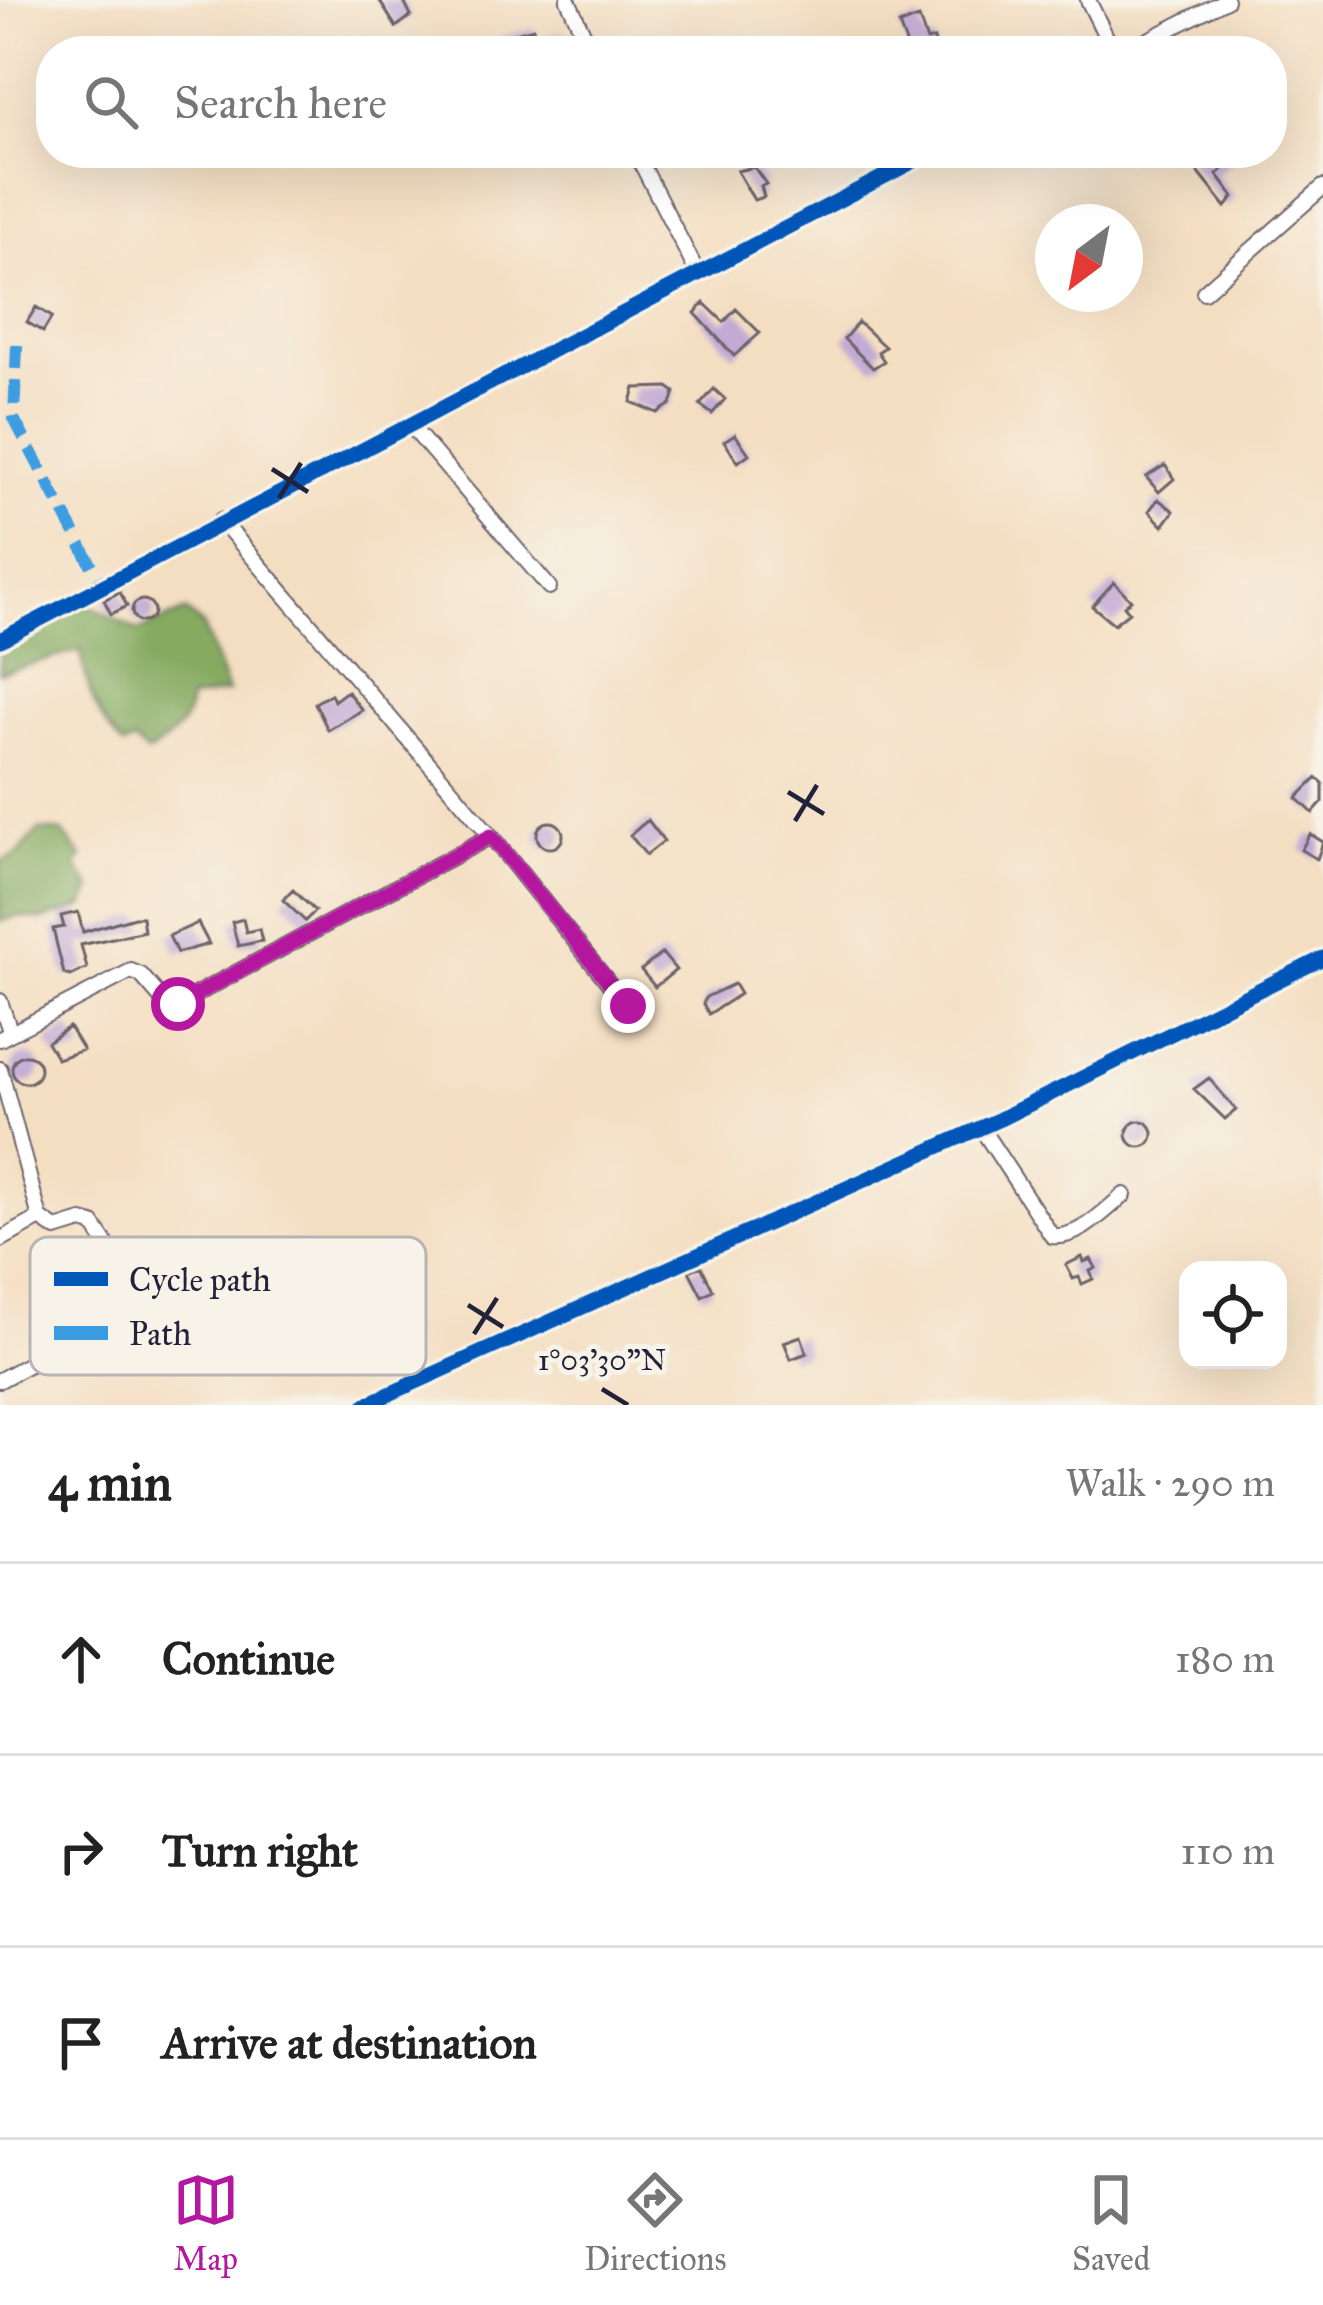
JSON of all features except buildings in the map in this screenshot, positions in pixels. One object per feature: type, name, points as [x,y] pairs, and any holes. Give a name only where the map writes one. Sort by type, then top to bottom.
[{"type":"street","points":[[568,0],[584,36]]},
{"type":"street","points":[[1088,0],[1106,36]]},
{"type":"street","points":[[1156,36],[1226,0]]},
{"type":"street","points":[[644,168],[697,272]]},
{"type":"street","points":[[0,640],[899,168]]},
{"type":"street","points":[[1204,292],[1323,187]]},
{"type":"street","points":[[411,426],[549,587]]},
{"type":"street","points":[[221,520],[491,836],[628,1006]]},
{"type":"street","points":[[0,1001],[5,1035],[130,971],[141,975],[168,1006],[178,1004],[491,836]]},
{"type":"street","points":[[364,1405],[980,1128],[1323,958]]},
{"type":"street","points":[[0,1069],[40,1218],[50,1228],[82,1221],[93,1224],[102,1237]]},
{"type":"street","points":[[980,1128],[1052,1236],[1064,1237],[1083,1228],[1124,1195]]},
{"type":"street","points":[[0,1240],[40,1218]]},
{"type":"street","points":[[0,1379],[30,1363]]},
{"type":"green space","points":[[89,605],[138,631],[186,611],[203,626],[228,692],[190,699],[176,732],[147,753],[134,742],[123,746],[105,724],[90,690],[81,650],[0,673],[0,653],[69,611]]},
{"type":"green space","points":[[39,830],[62,832],[82,857],[76,866],[92,889],[83,907],[41,920],[19,916],[0,921],[0,862],[18,854]]},
{"type":"marked path","points":[[17,345],[14,419],[102,585]]},
{"type":"cycle path","points":[[0,640],[900,168]]},
{"type":"cycle path","points":[[365,1405],[1000,1119],[1323,958]]},
{"type":"route","points":[[178,1004],[491,836],[628,1006]]}]
